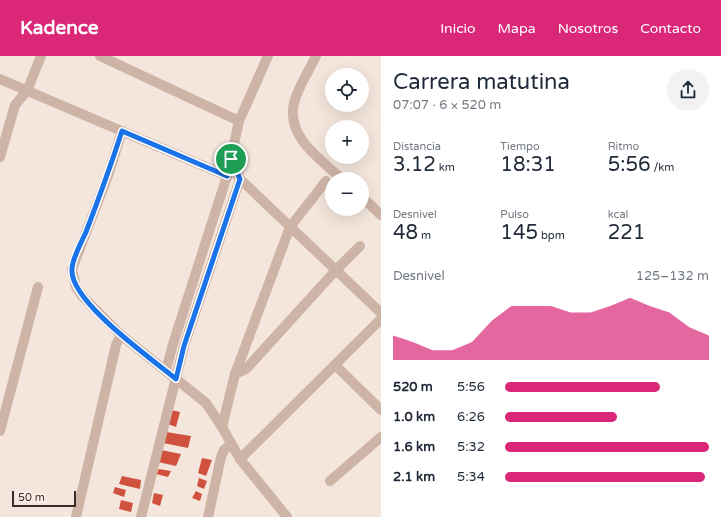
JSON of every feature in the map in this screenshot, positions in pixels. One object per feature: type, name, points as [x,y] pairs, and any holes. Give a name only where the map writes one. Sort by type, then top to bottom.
[{"type":"street","points":[[0,157],[15,105],[26,91],[41,56]]},
{"type":"street","points":[[100,56],[114,59],[239,121]]},
{"type":"street","points":[[166,370],[227,176],[239,121],[268,56]]},
{"type":"street","points":[[316,56],[294,104],[294,122],[297,135],[335,172]]},
{"type":"street","points":[[0,79],[227,176]]},
{"type":"street","points":[[122,131],[109,173],[72,269],[76,287],[82,296],[121,335],[206,402],[240,459],[287,517]]},
{"type":"street","points":[[231,159],[240,179],[381,314]]},
{"type":"street","points":[[141,517],[184,346],[240,179]]},
{"type":"street","points":[[222,428],[235,374],[290,227],[325,182]]},
{"type":"street","points":[[369,204],[381,215]]},
{"type":"street","points":[[235,374],[246,369],[336,270],[360,246]]},
{"type":"street","points":[[0,431],[38,287]]},
{"type":"street","points":[[240,459],[381,319]]},
{"type":"street","points":[[76,517],[116,345],[121,335]]},
{"type":"street","points":[[335,365],[381,410]]},
{"type":"street","points":[[330,481],[381,437]]},
{"type":"street","points":[[208,517],[221,457],[224,450],[230,444]]},
{"type":"building","points":[[171,410],[180,412],[176,427],[168,424]]},
{"type":"building","points":[[166,432],[191,436],[188,448],[163,443]]},
{"type":"building","points":[[161,450],[181,454],[176,466],[158,462]]},
{"type":"building","points":[[202,458],[212,460],[206,476],[198,473]]},
{"type":"building","points":[[159,469],[171,471],[168,477],[156,474]]},
{"type":"building","points":[[122,476],[141,480],[140,489],[119,484]]},
{"type":"building","points":[[199,478],[207,481],[204,489],[197,486]]},
{"type":"building","points":[[115,487],[126,490],[124,497],[113,493]]},
{"type":"building","points":[[196,491],[202,494],[200,501],[192,498]]},
{"type":"building","points":[[154,493],[163,495],[160,506],[152,503]]},
{"type":"building","points":[[121,500],[133,503],[131,512],[119,509]]},
{"type":"route","points":[[122,131],[227,176],[231,159],[240,179],[184,346],[176,379],[121,335],[82,296],[76,287],[72,269],[109,173],[122,131]]}]
